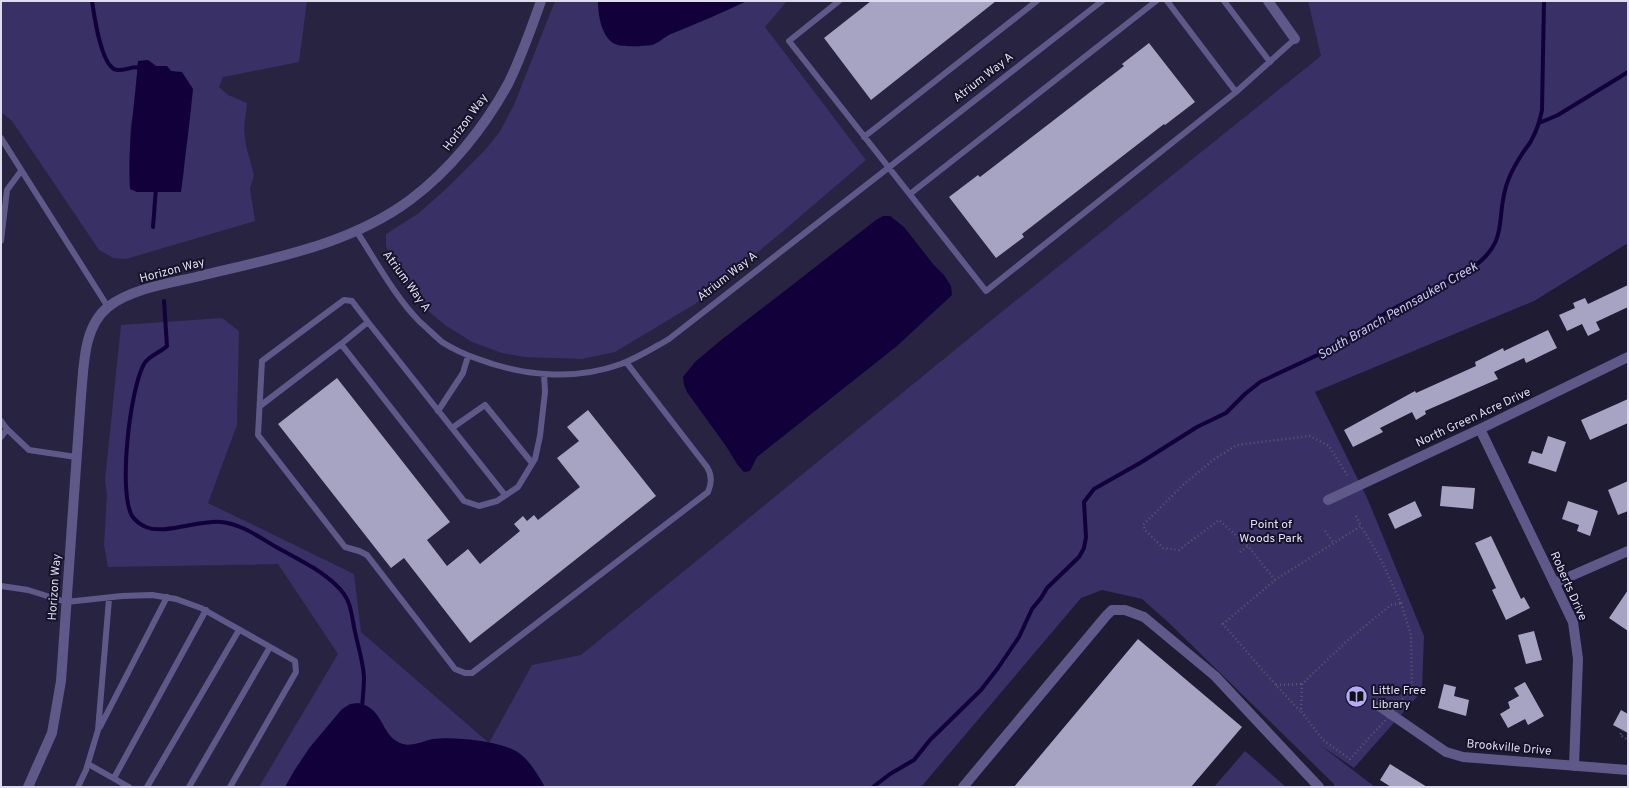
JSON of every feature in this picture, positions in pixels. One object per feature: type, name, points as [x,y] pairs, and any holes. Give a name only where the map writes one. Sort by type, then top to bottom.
[{"type":"street","name":"Horizon Way","points":[[28,787],[52,733],[61,681],[76,457],[86,349],[94,324],[108,307],[122,299],[152,287],[306,250],[357,232],[410,200],[443,171],[464,149],[488,115],[508,84],[541,1]]},
{"type":"street","points":[[1268,1],[1295,39]]},
{"type":"street","name":"North Green Acre Drive","points":[[1328,500],[1480,429],[1628,357]]},
{"type":"street","name":"Roberts Drive","points":[[1480,429],[1573,622],[1578,659],[1574,766]]},
{"type":"street","points":[[1555,583],[1628,551]]},
{"type":"street","points":[[963,787],[1106,616],[1112,610],[1125,610],[1144,617],[1215,676],[1319,787]]},
{"type":"street","name":"Brookville Drive","points":[[1378,706],[1446,752],[1463,757],[1628,770]]},
{"type":"lane","points":[[839,1],[789,41],[986,291],[1236,92],[1295,39]]},
{"type":"lane","points":[[864,137],[1037,1]]},
{"type":"lane","name":"Atrium Way A","points":[[357,232],[400,298],[419,321],[443,342],[468,356],[498,367],[544,374],[574,375],[600,370],[626,362],[648,352],[669,338],[1102,1]]},
{"type":"lane","points":[[910,194],[1156,1]]},
{"type":"lane","points":[[1167,1],[1236,92]]},
{"type":"lane","points":[[1224,1],[1270,62]]},
{"type":"lane","points":[[1,138],[108,307]]},
{"type":"lane","points":[[1,241],[7,190],[21,171]]},
{"type":"lane","points":[[505,495],[352,301],[344,300],[262,361],[258,435],[345,547],[359,551],[367,556],[456,669],[460,672],[469,674],[708,492],[710,486],[710,472],[707,467],[626,362]]},
{"type":"lane","points":[[260,406],[368,322]]},
{"type":"lane","points":[[341,344],[464,501],[479,506],[496,501],[518,487],[535,460],[540,436],[545,392],[544,374]]},
{"type":"lane","points":[[438,411],[463,373],[468,356]]},
{"type":"lane","points":[[452,428],[485,405],[532,463]]},
{"type":"lane","points":[[1,421],[7,429],[30,450],[76,457]]},
{"type":"lane","points":[[1,437],[7,429]]},
{"type":"lane","points":[[1,586],[28,590],[66,602],[109,599],[122,596],[152,595],[176,599],[206,610],[295,661],[296,672],[230,787]]},
{"type":"lane","points":[[78,787],[88,764],[98,730],[167,597]]},
{"type":"lane","points":[[98,730],[109,599]]},
{"type":"lane","points":[[114,778],[206,610]]},
{"type":"lane","points":[[147,787],[239,630]]},
{"type":"lane","points":[[189,787],[270,647]]},
{"type":"lane","points":[[88,764],[130,787]]},
{"type":"path","points":[[1275,580],[1248,546],[1220,520],[1179,550],[1163,548],[1145,530],[1143,525],[1183,485],[1213,460],[1237,444],[1310,436],[1329,446],[1354,487]]},
{"type":"path","points":[[1356,516],[1380,558],[1401,603],[1411,635],[1412,686],[1391,714],[1350,759],[1323,740],[1301,711],[1276,685],[1223,624],[1275,580],[1333,542],[1361,526]]},
{"type":"path","points":[[1325,531],[1333,542]]},
{"type":"path","points":[[1240,552],[1248,546]]},
{"type":"path","points":[[1276,685],[1302,684],[1348,640],[1391,605],[1401,603]]},
{"type":"path","points":[[1301,711],[1302,684]]},
{"type":"path","points":[[1623,730],[1620,735],[1628,740]]},
{"type":"shaded area","points":[[1,1],[1415,1],[710,787],[1,787]]},
{"type":"shaded area","points":[[598,1],[747,1],[671,34],[655,44],[621,46],[613,43],[603,30]]},
{"type":"shaded area","points":[[148,60],[156,66],[167,66],[171,71],[182,72],[193,89],[181,192],[137,192],[130,189],[130,141],[138,61]]},
{"type":"shaded area","points":[[883,216],[890,216],[904,227],[933,264],[944,275],[951,286],[952,295],[897,346],[757,457],[750,471],[744,472],[687,392],[683,377],[695,362],[720,341]]},
{"type":"shaded area","points":[[358,703],[373,710],[389,734],[400,743],[408,745],[433,739],[453,738],[478,740],[502,745],[512,749],[519,753],[534,768],[545,787],[285,787],[310,747],[342,709],[350,704]]},
{"type":"green space","points":[[1,1],[307,1],[299,62],[223,77],[219,87],[228,95],[247,103],[244,129],[246,146],[254,175],[250,189],[255,221],[126,259],[113,258],[99,250],[12,121],[1,112]],"holes":[[[148,60],[156,66],[167,66],[171,71],[184,172],[180,192],[137,192],[130,189],[130,137],[131,123],[135,110],[138,62]]]},
{"type":"green space","points":[[555,1],[787,1],[765,27],[866,160],[695,304],[615,352],[582,359],[524,357],[502,353],[472,342],[445,325],[427,310],[409,289],[396,268],[386,246],[386,234],[419,213],[448,187],[486,149],[500,131],[514,105]]},
{"type":"green space","name":"Point of Woods Park","points":[[1308,1],[1628,1],[1628,243],[1534,301],[1315,392],[1368,500],[1424,636],[1422,691],[1354,768],[1320,745],[1375,787],[1334,787],[1334,784],[1169,623],[1142,599],[1102,590],[1081,598],[921,787],[259,787],[338,654],[278,564],[108,567],[104,545],[107,495],[105,480],[121,325],[222,318],[239,331],[237,425],[208,503],[354,574],[361,632],[489,743],[532,665],[581,655],[999,314],[1321,56]]},
{"type":"green space","points":[[1245,751],[1286,787],[1214,787]]},
{"type":"building","points":[[871,1],[996,1],[871,100],[824,38]]},
{"type":"building","points":[[1149,43],[1195,102],[1165,125],[1164,124],[1022,234],[1024,237],[996,258],[949,197],[978,175],[980,177],[1124,66],[1122,64]]},
{"type":"building","points":[[1628,285],[1628,307],[1596,322],[1600,330],[1588,336],[1582,324],[1567,331],[1559,315],[1575,308],[1573,303],[1585,298],[1588,304]]},
{"type":"building","points":[[1548,330],[1557,348],[1526,363],[1524,358],[1494,372],[1498,379],[1425,411],[1426,414],[1416,420],[1412,412],[1380,428],[1383,432],[1353,447],[1344,430],[1415,391],[1416,393],[1476,366],[1475,362],[1503,348],[1504,351]]},
{"type":"building","points":[[337,378],[450,522],[427,540],[447,566],[468,549],[480,564],[520,531],[514,524],[523,516],[527,521],[534,515],[538,520],[580,487],[557,458],[579,441],[567,427],[588,410],[656,496],[470,643],[404,558],[391,568],[278,424]]},
{"type":"building","points":[[1628,399],[1628,423],[1590,440],[1581,420]]},
{"type":"building","points":[[1548,436],[1566,442],[1556,472],[1528,463],[1532,451],[1542,454]]},
{"type":"building","points":[[1628,481],[1628,511],[1618,515],[1608,490]]},
{"type":"building","points":[[1442,486],[1475,488],[1473,509],[1440,506]]},
{"type":"building","points":[[1415,501],[1422,516],[1395,529],[1388,514]]},
{"type":"building","points":[[1568,501],[1598,511],[1590,536],[1577,531],[1579,525],[1562,519]]},
{"type":"building","points":[[1491,536],[1521,599],[1524,597],[1530,608],[1506,620],[1492,590],[1496,588],[1475,543]]},
{"type":"building","points":[[1628,590],[1628,631],[1609,618]]},
{"type":"building","points":[[1534,631],[1542,660],[1526,664],[1518,635]]},
{"type":"building","points":[[1138,639],[1242,727],[1191,787],[1014,787]]},
{"type":"building","points":[[1525,682],[1544,716],[1528,725],[1525,719],[1508,728],[1500,714],[1510,708],[1508,702],[1519,696],[1514,688]]},
{"type":"building","points":[[1444,684],[1456,687],[1454,696],[1469,700],[1466,716],[1438,708]]},
{"type":"building","points":[[1621,710],[1628,714],[1628,733],[1613,725]]},
{"type":"building","points":[[1390,764],[1427,787],[1391,787],[1380,780]]},
{"type":"waterway","points":[[92,1],[99,40],[111,67],[117,70],[136,67],[142,68]]},
{"type":"waterway","name":"South Branch Pennsauken Creek","points":[[873,787],[890,774],[914,760],[930,740],[981,690],[998,668],[1019,637],[1032,609],[1047,588],[1079,557],[1084,548],[1086,537],[1084,502],[1094,489],[1140,463],[1197,427],[1226,413],[1245,394],[1260,382],[1339,345],[1387,312],[1472,268],[1485,257],[1493,247],[1498,237],[1504,191],[1509,178],[1516,163],[1534,136],[1542,110],[1544,1]]},
{"type":"waterway","name":"South Branch Pennsauken Creek","points":[[1539,123],[1558,115],[1628,72]]},
{"type":"waterway","points":[[153,227],[156,188]]},
{"type":"waterway","points":[[164,301],[167,346],[149,358],[144,364],[134,395],[130,416],[126,464],[126,485],[128,503],[132,516],[142,525],[153,529],[172,528],[212,522],[229,523],[251,532],[309,565],[331,580],[345,595],[351,610],[364,677],[362,707]]},
{"type":"place","name":"Little Free Library","points":[[1356,697]]}]
